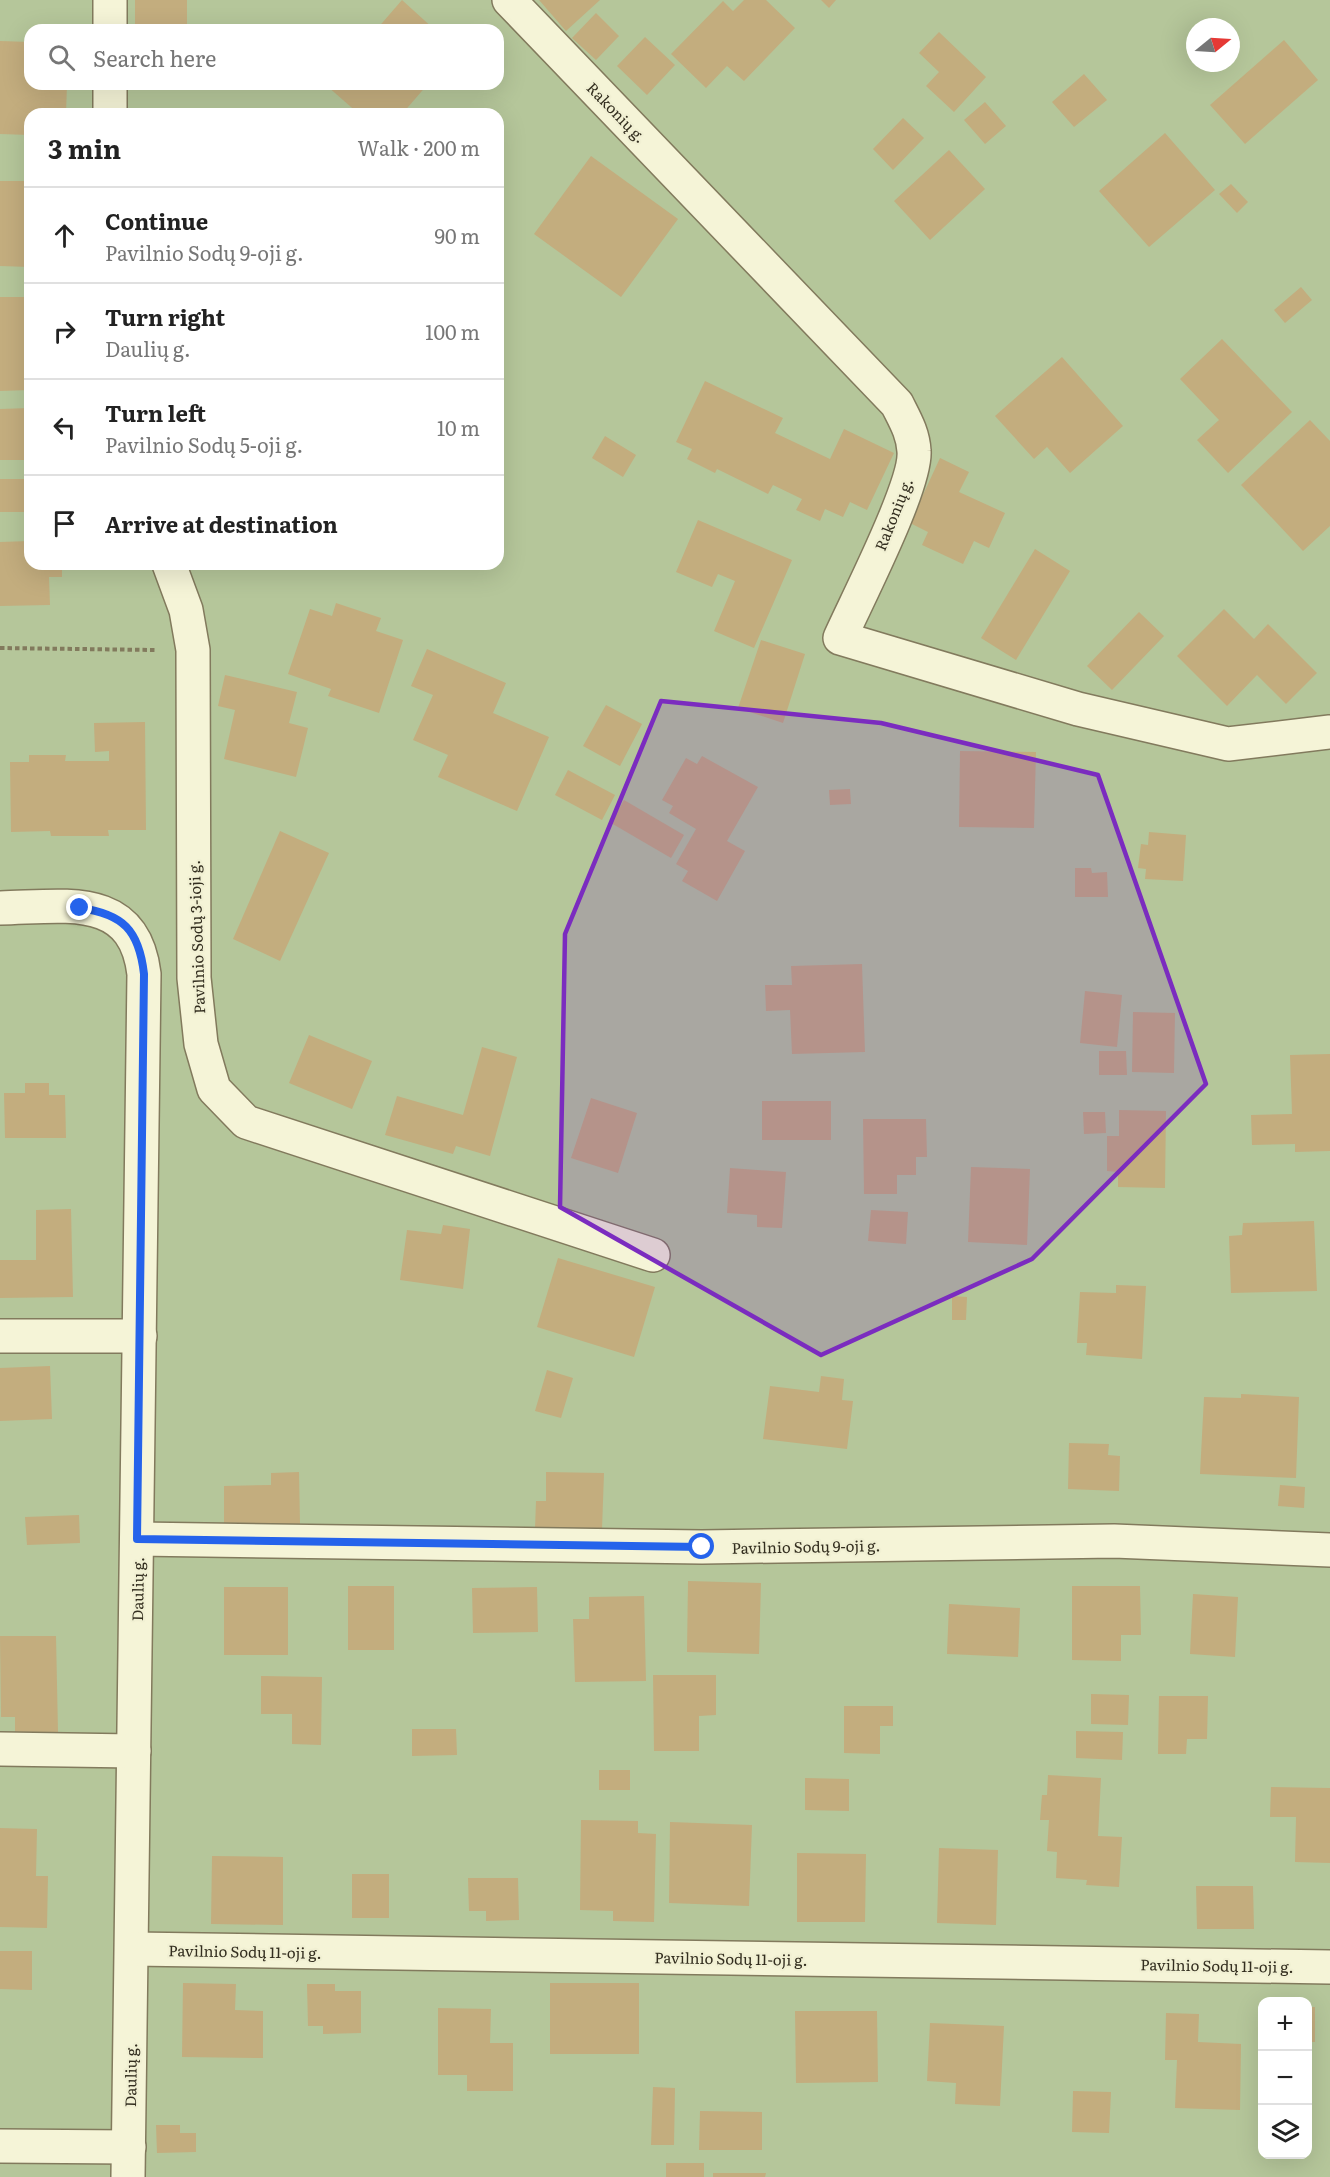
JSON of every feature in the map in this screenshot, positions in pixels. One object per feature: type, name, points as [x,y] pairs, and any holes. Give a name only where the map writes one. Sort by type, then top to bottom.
[{"type":"street","points":[[110,0],[110,24]]},
{"type":"street","name":"Rakonių g.","points":[[510,0],[897,405],[910,427],[915,453],[908,484],[840,638],[1078,709],[1228,744],[1330,732]]},
{"type":"street","points":[[110,90],[110,108]]},
{"type":"street","name":"Pavilnio Sodų 3-ioji g.","points":[[171,570],[186,610],[193,650],[194,978],[201,1044],[214,1089],[246,1122],[653,1255]]},
{"type":"street","name":"Daulių g.","points":[[0,908],[80,908],[103,911],[119,920],[131,932],[142,952],[144,974],[140,1336],[128,2162]]},
{"type":"street","points":[[0,1336],[140,1336]]},
{"type":"street","name":"Pavilnio Sodų 9-oji g.","points":[[137,1539],[702,1547],[1114,1541],[1330,1550]]},
{"type":"street","points":[[0,1749],[134,1751]]},
{"type":"street","name":"Pavilnio Sodų 11-oji g.","points":[[132,1949],[1330,1967]]},
{"type":"street","points":[[0,2146],[128,2162]]},
{"type":"path","points":[[0,648],[193,650]]},
{"type":"highlighted area","points":[[661,701],[881,723],[1098,775],[1206,1084],[1032,1259],[821,1355],[560,1207],[565,934]]},
{"type":"green space","points":[[0,0],[1330,0],[1330,2177],[0,2177]]},
{"type":"building","points":[[135,0],[187,0],[187,24],[135,24]]},
{"type":"building","points":[[402,0],[428,24],[381,24]]},
{"type":"building","points":[[539,0],[600,0],[566,31]]},
{"type":"building","points":[[744,0],[766,0],[795,28],[744,81],[727,66],[706,88],[671,54],[723,1],[733,11]]},
{"type":"building","points":[[821,0],[836,0],[829,8]]},
{"type":"building","points":[[596,13],[619,36],[596,60],[572,38]]},
{"type":"building","points":[[939,32],[986,77],[954,112],[926,86],[939,72],[919,53]]},
{"type":"building","points":[[645,37],[675,65],[647,95],[617,66]]},
{"type":"building","points":[[1284,40],[1318,80],[1245,144],[1210,105]]},
{"type":"building","points":[[0,41],[24,42],[24,90],[67,90],[66,108],[24,108],[24,135],[0,134]]},
{"type":"building","points":[[1084,74],[1107,100],[1074,127],[1052,102]]},
{"type":"building","points":[[332,90],[423,90],[407,108],[352,108]]},
{"type":"building","points":[[985,102],[1006,126],[985,144],[964,120]]},
{"type":"building","points":[[903,118],[924,138],[893,170],[873,149]]},
{"type":"building","points":[[1165,133],[1215,190],[1149,247],[1099,191]]},
{"type":"building","points":[[949,150],[985,189],[930,240],[894,201]]},
{"type":"building","points":[[591,156],[678,219],[621,297],[534,234]]},
{"type":"building","points":[[0,181],[24,181],[24,267],[0,266]]},
{"type":"building","points":[[1231,184],[1248,202],[1237,213],[1219,194]]},
{"type":"building","points":[[1301,287],[1312,300],[1285,323],[1274,310]]},
{"type":"building","points":[[0,297],[24,297],[24,390],[0,391]]},
{"type":"building","points":[[1222,339],[1292,412],[1228,473],[1197,440],[1219,420],[1180,379]]},
{"type":"building","points":[[1062,357],[1123,426],[1070,473],[1047,447],[1034,459],[995,416]]},
{"type":"building","points":[[705,381],[783,418],[775,433],[830,459],[844,429],[894,453],[867,510],[850,502],[843,517],[825,509],[820,521],[796,510],[802,499],[773,485],[768,494],[717,469],[715,473],[687,459],[692,449],[676,442]]},
{"type":"building","points":[[24,408],[24,460],[0,460],[0,409]]},
{"type":"building","points":[[1310,420],[1330,441],[1330,526],[1303,551],[1241,485]]},
{"type":"building","points":[[605,436],[636,455],[623,477],[592,458]]},
{"type":"building","points":[[940,458],[969,472],[959,492],[1005,513],[989,548],[974,541],[963,564],[922,545],[928,532],[910,523]]},
{"type":"building","points":[[0,479],[24,479],[24,512],[0,512]]},
{"type":"building","points":[[698,520],[792,560],[754,648],[714,631],[735,581],[718,574],[712,587],[676,572]]},
{"type":"building","points":[[24,541],[24,570],[62,570],[62,577],[49,577],[50,605],[0,606],[0,542]]},
{"type":"building","points":[[1035,549],[1070,571],[1016,660],[981,638]]},
{"type":"building","points":[[336,603],[381,618],[376,631],[403,640],[379,713],[328,696],[331,689],[288,674],[310,609],[332,616]]},
{"type":"building","points":[[1224,609],[1254,639],[1268,624],[1317,673],[1286,704],[1257,675],[1227,706],[1177,656]]},
{"type":"building","points":[[1139,612],[1164,636],[1112,690],[1087,666]]},
{"type":"building","points":[[761,640],[805,654],[783,723],[738,708]]},
{"type":"building","points":[[427,649],[506,683],[493,713],[549,737],[517,811],[438,777],[448,755],[413,740],[433,695],[411,686]]},
{"type":"building","points":[[225,675],[297,692],[289,723],[308,728],[296,777],[224,759],[235,710],[218,706]]},
{"type":"building","points":[[606,705],[642,724],[620,766],[583,746]]},
{"type":"building","points":[[145,722],[146,830],[108,830],[109,836],[51,836],[50,831],[11,832],[10,762],[29,762],[29,755],[66,755],[65,761],[109,761],[109,751],[95,752],[94,723]]},
{"type":"building","points":[[960,751],[1036,752],[1034,828],[959,827]]},
{"type":"building","points":[[702,756],[758,787],[727,841],[745,851],[717,901],[682,881],[688,871],[676,864],[696,829],[669,813],[673,806],[662,800],[686,758],[697,764]]},
{"type":"building","points":[[568,770],[615,795],[602,820],[555,795]]},
{"type":"building","points":[[850,789],[851,804],[830,805],[829,790]]},
{"type":"building","points":[[624,800],[684,835],[671,858],[611,823]]},
{"type":"building","points":[[280,831],[329,853],[280,961],[233,939]]},
{"type":"building","points":[[1149,832],[1186,835],[1183,881],[1145,879],[1146,869],[1138,868],[1141,844],[1148,845]]},
{"type":"building","points":[[1075,868],[1091,868],[1092,873],[1107,872],[1108,897],[1075,897]]},
{"type":"building","points":[[862,964],[865,1052],[792,1054],[790,1010],[766,1011],[765,985],[792,985],[791,966]]},
{"type":"building","points":[[1085,991],[1122,995],[1117,1047],[1080,1043]]},
{"type":"building","points":[[1133,1012],[1175,1013],[1174,1073],[1132,1072]]},
{"type":"building","points":[[309,1035],[372,1061],[352,1109],[289,1083]]},
{"type":"building","points":[[482,1047],[517,1057],[490,1156],[456,1146],[453,1154],[385,1135],[397,1096],[463,1115]]},
{"type":"building","points":[[1099,1051],[1126,1051],[1127,1075],[1099,1075]]},
{"type":"building","points":[[1330,1054],[1330,1151],[1295,1152],[1295,1144],[1252,1145],[1251,1115],[1292,1114],[1290,1055]]},
{"type":"building","points":[[25,1083],[49,1083],[49,1095],[65,1095],[66,1138],[5,1138],[4,1093],[25,1093]]},
{"type":"building","points":[[591,1098],[637,1113],[618,1173],[571,1158]]},
{"type":"building","points":[[762,1101],[831,1101],[831,1140],[762,1140]]},
{"type":"building","points":[[1119,1110],[1166,1111],[1165,1188],[1118,1187],[1118,1172],[1107,1171],[1107,1136],[1119,1136]]},
{"type":"building","points":[[1083,1112],[1105,1112],[1106,1133],[1084,1134]]},
{"type":"building","points":[[863,1119],[926,1119],[927,1157],[916,1157],[916,1175],[897,1175],[897,1194],[864,1194]]},
{"type":"building","points":[[971,1167],[1030,1169],[1027,1245],[968,1242]]},
{"type":"building","points":[[730,1168],[786,1172],[782,1228],[757,1227],[757,1215],[727,1213]]},
{"type":"building","points":[[71,1209],[73,1297],[0,1298],[0,1260],[36,1260],[36,1210]]},
{"type":"building","points":[[871,1210],[908,1212],[906,1244],[868,1241]]},
{"type":"building","points":[[1314,1221],[1317,1291],[1231,1293],[1229,1236],[1242,1235],[1243,1223]]},
{"type":"building","points":[[443,1225],[470,1229],[463,1289],[400,1280],[407,1230],[441,1234]]},
{"type":"building","points":[[558,1258],[655,1287],[634,1357],[537,1327]]},
{"type":"building","points":[[1116,1285],[1146,1286],[1142,1359],[1086,1355],[1087,1343],[1077,1343],[1080,1292],[1116,1293]]},
{"type":"building","points":[[952,1296],[967,1297],[966,1320],[952,1320]]},
{"type":"building","points":[[50,1366],[52,1419],[0,1421],[0,1368]]},
{"type":"building","points":[[547,1370],[573,1378],[561,1418],[535,1411]]},
{"type":"building","points":[[821,1376],[844,1379],[842,1400],[853,1401],[847,1449],[763,1439],[770,1386],[819,1392]]},
{"type":"building","points":[[1241,1394],[1299,1397],[1296,1478],[1200,1474],[1204,1397],[1241,1398]]},
{"type":"building","points":[[1069,1443],[1109,1444],[1108,1455],[1120,1456],[1119,1491],[1068,1489]]},
{"type":"building","points":[[299,1472],[300,1524],[224,1526],[224,1486],[271,1485],[271,1473]]},
{"type":"building","points":[[546,1472],[604,1473],[602,1530],[535,1529],[536,1501],[546,1501]]},
{"type":"building","points":[[1280,1485],[1305,1487],[1304,1508],[1278,1506]]},
{"type":"building","points":[[79,1515],[80,1543],[27,1545],[25,1517]]},
{"type":"building","points":[[688,1581],[761,1583],[759,1654],[687,1652]]},
{"type":"building","points":[[348,1586],[394,1586],[394,1650],[348,1650]]},
{"type":"building","points":[[1072,1586],[1140,1586],[1141,1635],[1121,1635],[1121,1661],[1072,1660]]},
{"type":"building","points":[[224,1587],[288,1587],[288,1655],[224,1655]]},
{"type":"building","points":[[537,1587],[538,1632],[473,1633],[472,1588]]},
{"type":"building","points":[[1193,1594],[1238,1597],[1235,1657],[1190,1654]]},
{"type":"building","points":[[644,1596],[646,1681],[575,1682],[573,1619],[589,1619],[589,1597]]},
{"type":"building","points":[[949,1604],[1020,1608],[1018,1657],[947,1654]]},
{"type":"building","points":[[0,1636],[56,1636],[58,1732],[15,1733],[15,1717],[1,1717]]},
{"type":"building","points":[[653,1675],[716,1675],[716,1715],[699,1716],[699,1751],[654,1751]]},
{"type":"building","points":[[261,1676],[322,1677],[321,1745],[292,1744],[292,1714],[261,1714]]},
{"type":"building","points":[[1091,1694],[1129,1695],[1128,1725],[1091,1724]]},
{"type":"building","points":[[1159,1696],[1208,1696],[1207,1739],[1187,1739],[1186,1754],[1158,1754]]},
{"type":"building","points":[[844,1706],[893,1706],[893,1726],[880,1726],[880,1754],[844,1753]]},
{"type":"building","points":[[412,1729],[456,1729],[457,1755],[412,1756]]},
{"type":"building","points":[[1076,1731],[1123,1732],[1122,1760],[1076,1758]]},
{"type":"building","points":[[599,1770],[630,1770],[630,1790],[599,1790]]},
{"type":"building","points":[[1048,1775],[1101,1778],[1098,1836],[1122,1837],[1119,1887],[1086,1885],[1087,1880],[1056,1878],[1057,1852],[1047,1851],[1049,1820],[1040,1820],[1042,1795],[1047,1795]]},
{"type":"building","points":[[805,1778],[849,1779],[849,1811],[805,1810]]},
{"type":"building","points":[[1271,1787],[1330,1788],[1330,1863],[1295,1862],[1296,1817],[1270,1817]]},
{"type":"building","points":[[581,1820],[638,1821],[638,1833],[656,1834],[654,1922],[613,1921],[613,1911],[580,1910]]},
{"type":"building","points":[[670,1822],[752,1825],[749,1906],[669,1903]]},
{"type":"building","points":[[0,1828],[37,1829],[36,1876],[48,1876],[47,1928],[0,1927]]},
{"type":"building","points":[[939,1848],[998,1850],[996,1925],[937,1923]]},
{"type":"building","points":[[797,1853],[866,1854],[865,1922],[797,1922]]},
{"type":"building","points":[[212,1856],[283,1857],[283,1925],[211,1924]]},
{"type":"building","points":[[352,1874],[389,1874],[389,1918],[352,1918]]},
{"type":"building","points":[[468,1878],[518,1878],[519,1920],[486,1921],[486,1911],[469,1911]]},
{"type":"building","points":[[1196,1886],[1253,1886],[1254,1929],[1197,1929]]},
{"type":"building","points":[[0,1951],[32,1951],[32,1990],[0,1989]]},
{"type":"building","points":[[183,1983],[236,1984],[235,2010],[263,2011],[263,2058],[182,2057]]},
{"type":"building","points":[[550,1983],[639,1983],[639,2054],[550,2054]]},
{"type":"building","points":[[307,1984],[335,1984],[335,1991],[361,1991],[361,2033],[323,2034],[323,2026],[308,2026]]},
{"type":"building","points":[[1312,2007],[1315,2007],[1315,2042],[1312,2042]]},
{"type":"building","points":[[438,2008],[491,2009],[490,2043],[513,2043],[513,2091],[467,2091],[467,2075],[438,2075]]},
{"type":"building","points":[[795,2011],[877,2011],[878,2082],[796,2083]]},
{"type":"building","points":[[1166,2013],[1199,2014],[1198,2042],[1241,2044],[1240,2110],[1175,2108],[1177,2060],[1165,2060]]},
{"type":"building","points":[[930,2023],[1004,2026],[1000,2106],[955,2104],[956,2083],[927,2081]]},
{"type":"building","points":[[653,2087],[675,2088],[674,2145],[651,2145]]},
{"type":"building","points":[[1073,2091],[1111,2092],[1109,2133],[1072,2132]]},
{"type":"building","points":[[700,2111],[762,2112],[762,2150],[699,2150]]},
{"type":"building","points":[[156,2125],[180,2125],[180,2133],[196,2133],[196,2152],[157,2153]]},
{"type":"building","points":[[666,2163],[704,2163],[704,2177],[666,2177]]},
{"type":"building","points":[[713,2173],[766,2173],[765,2177],[713,2177]]},
{"type":"route","points":[[80,908],[103,911],[119,920],[131,932],[142,952],[144,974],[137,1539],[702,1547]]}]
